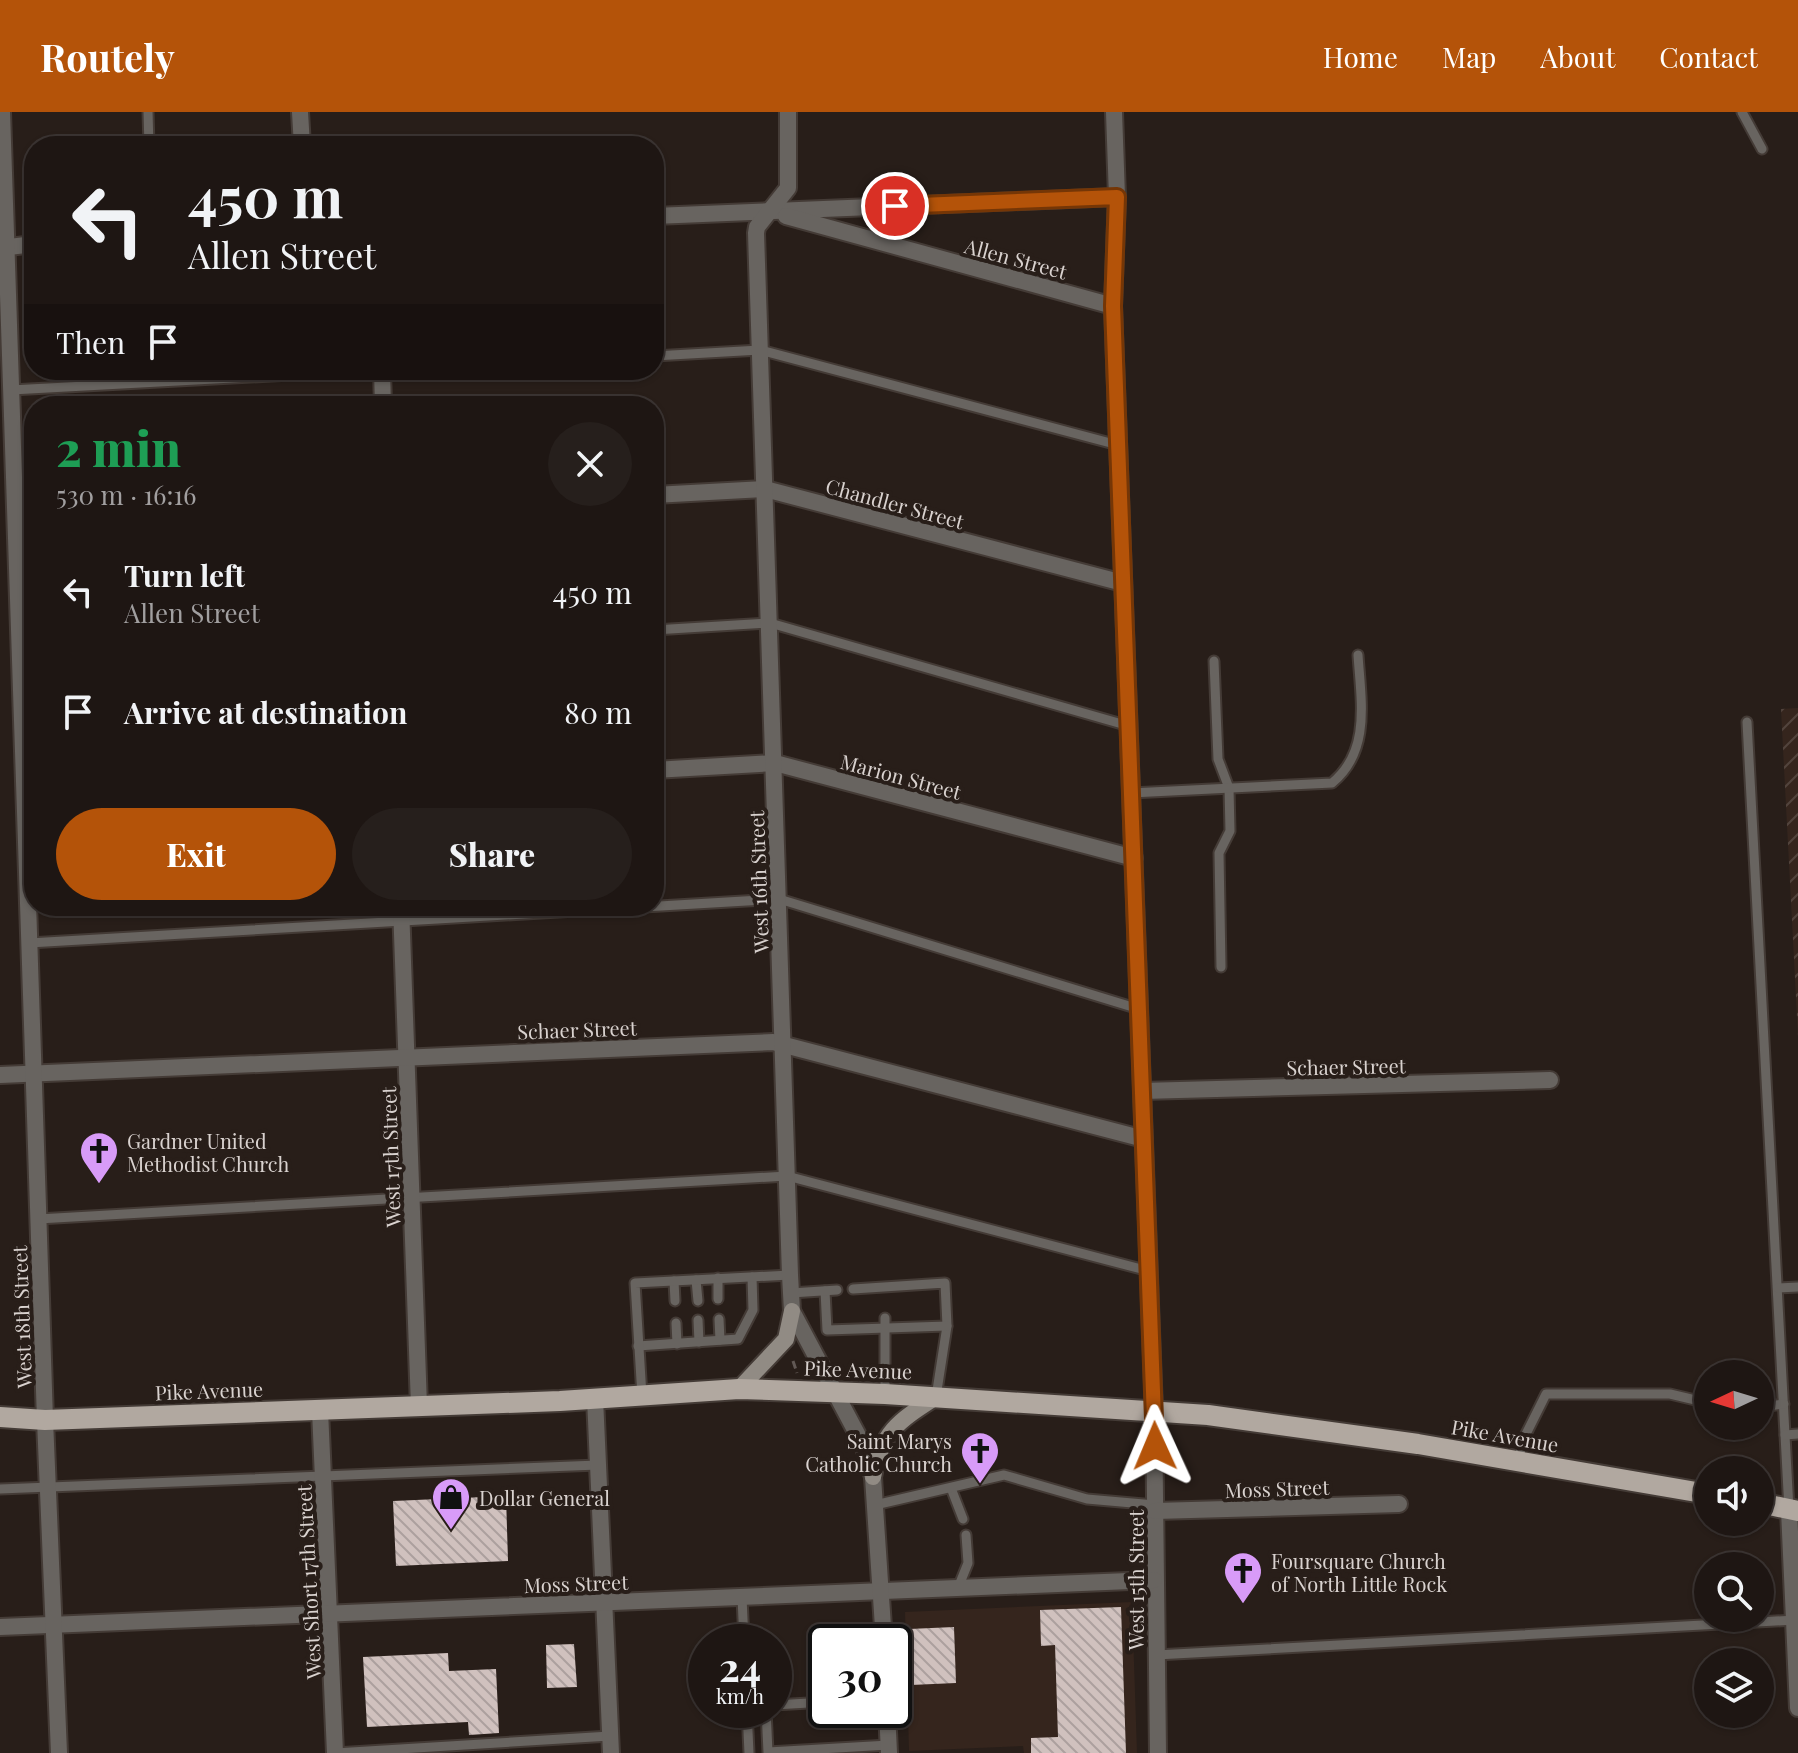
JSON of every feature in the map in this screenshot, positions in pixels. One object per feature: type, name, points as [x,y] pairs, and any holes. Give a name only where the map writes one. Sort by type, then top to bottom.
[{"type":"main road","points":[[739,1389],[786,1339],[792,1311]]},
{"type":"main road","name":"Pike Avenue","points":[[0,1417],[45,1420],[320,1410],[739,1389],[885,1394],[1154,1411],[1418,1444],[1694,1492]]},
{"type":"main road","points":[[873,1477],[884,1439],[898,1422],[936,1397]]},
{"type":"main road","points":[[1774,1506],[1794,1510]]},
{"type":"street","name":"West 18th Street","points":[[1,112],[3,247],[16,532],[24,629]]},
{"type":"street","points":[[300,112],[301,136]]},
{"type":"street","name":"West 16th Street","points":[[788,112],[788,188],[756,233],[792,1311],[863,1445],[873,1477],[883,1624]]},
{"type":"street","name":"West 15th Street","points":[[1114,112],[1117,197],[1113,306],[1154,1411],[1158,1753]]},
{"type":"street","name":"Allen Street","points":[[664,216],[1117,197]]},
{"type":"street","name":"Allen Street","points":[[769,211],[1113,306]]},
{"type":"street","points":[[3,247],[24,245]]},
{"type":"street","name":"Chandler Street","points":[[664,494],[765,489],[1123,583]]},
{"type":"street","points":[[16,532],[24,532]]},
{"type":"street","name":"Marion Street","points":[[664,769],[775,763],[1134,858]]},
{"type":"street","name":"West 18th Street","points":[[29,916],[59,1753]]},
{"type":"street","name":"West 17th Street","points":[[401,916],[419,1406]]},
{"type":"street","name":"Schaer Street","points":[[0,1075],[406,1056],[782,1044],[1144,1139]]},
{"type":"street","name":"Schaer Street","points":[[1142,1091],[1550,1080]]},
{"type":"street","points":[[595,1398],[611,1745]]},
{"type":"street","name":"West Short 17th Street","points":[[320,1410],[335,1753]]},
{"type":"street","name":"Moss Street","points":[[1155,1508],[1399,1504]]},
{"type":"street","points":[[1794,1510],[1798,1708]]},
{"type":"street","name":"Moss Street","points":[[0,1627],[1154,1580]]},
{"type":"street","points":[[888,1728],[889,1749]]},
{"type":"lane","points":[[148,112],[149,136]]},
{"type":"lane","points":[[1742,112],[1762,149]]},
{"type":"lane","points":[[664,355],[760,350],[1118,445]]},
{"type":"lane","points":[[11,390],[198,380]]},
{"type":"lane","points":[[664,629],[770,623],[1129,726]]},
{"type":"lane","points":[[1131,793],[1332,783],[1348,770],[1362,734],[1358,655]]},
{"type":"lane","points":[[1214,661],[1218,759],[1229,788],[1230,831],[1219,853],[1221,967]]},
{"type":"lane","points":[[1747,722],[1785,1435],[1794,1510]]},
{"type":"lane","points":[[664,904],[779,899],[1139,1009]]},
{"type":"lane","points":[[29,943],[375,916]]},
{"type":"lane","points":[[38,1219],[787,1176],[1149,1271]]},
{"type":"lane","points":[[642,1396],[635,1283],[790,1275]]},
{"type":"lane","points":[[638,1346],[738,1339],[753,1310],[752,1277]]},
{"type":"lane","points":[[718,1278],[718,1299]]},
{"type":"lane","points":[[696,1280],[698,1301]]},
{"type":"lane","points":[[674,1281],[675,1301]]},
{"type":"lane","points":[[861,1301],[857,1289],[945,1283],[947,1326],[936,1397]]},
{"type":"lane","points":[[910,1285],[910,1298]]},
{"type":"lane","points":[[884,1287],[884,1300]]},
{"type":"lane","points":[[1778,1288],[1798,1287]]},
{"type":"lane","points":[[791,1293],[837,1290]]},
{"type":"lane","points":[[825,1291],[827,1330],[885,1323],[910,1327],[947,1326]]},
{"type":"lane","points":[[910,1316],[910,1327]]},
{"type":"lane","points":[[719,1319],[720,1340]]},
{"type":"lane","points":[[698,1320],[699,1342]]},
{"type":"lane","points":[[676,1323],[677,1344]]},
{"type":"lane","points":[[885,1323],[885,1394]]},
{"type":"lane","points":[[1518,1461],[1524,1438],[1546,1394],[1670,1394],[1694,1400]]},
{"type":"lane","points":[[1774,1405],[1784,1404]]},
{"type":"lane","points":[[1785,1435],[1798,1434]]},
{"type":"lane","points":[[0,1489],[598,1465]]},
{"type":"lane","points":[[875,1505],[1004,1475],[1087,1499],[1155,1508]]},
{"type":"lane","points":[[951,1488],[963,1519]]},
{"type":"lane","points":[[958,1588],[968,1563],[966,1535]]},
{"type":"lane","points":[[742,1597],[743,1624]]},
{"type":"lane","points":[[1156,1655],[1796,1620]]},
{"type":"lane","points":[[748,1728],[749,1753]]},
{"type":"lane","points":[[767,1728],[768,1752],[889,1749]]},
{"type":"lane","points":[[335,1753],[611,1745]]},
{"type":"path","points":[[793,1361],[797,1373]]},
{"type":"shaded area","points":[[1798,708],[1798,1036],[1781,709]]},
{"type":"shaded area","points":[[1132,1602],[1137,1753],[1024,1753],[1023,1746],[909,1751],[908,1728],[912,1728],[912,1624],[905,1624],[905,1612]]},
{"type":"building","name":"Dollar General","points":[[506,1496],[508,1561],[396,1566],[393,1501]]},
{"type":"building","points":[[1121,1607],[1126,1753],[1031,1753],[1031,1738],[1058,1737],[1055,1645],[1041,1646],[1040,1610]]},
{"type":"building","points":[[954,1627],[956,1683],[912,1685],[912,1629]]},
{"type":"building","points":[[574,1644],[577,1687],[547,1688],[546,1645]]},
{"type":"building","points":[[448,1653],[449,1671],[496,1669],[499,1733],[469,1735],[468,1722],[367,1727],[363,1657]]},
{"type":"place","name":"Gardner United Methodist Church","points":[[99,1185]]},
{"type":"place","name":"Saint Marys Catholic Church","points":[[980,1485]]},
{"type":"place","name":"Dollar General","points":[[451,1531]]},
{"type":"place","name":"Foursquare Church of North Little Rock","points":[[1243,1605]]},
{"type":"route","points":[[895,206],[1117,197],[1113,306],[1155,1446]]}]
